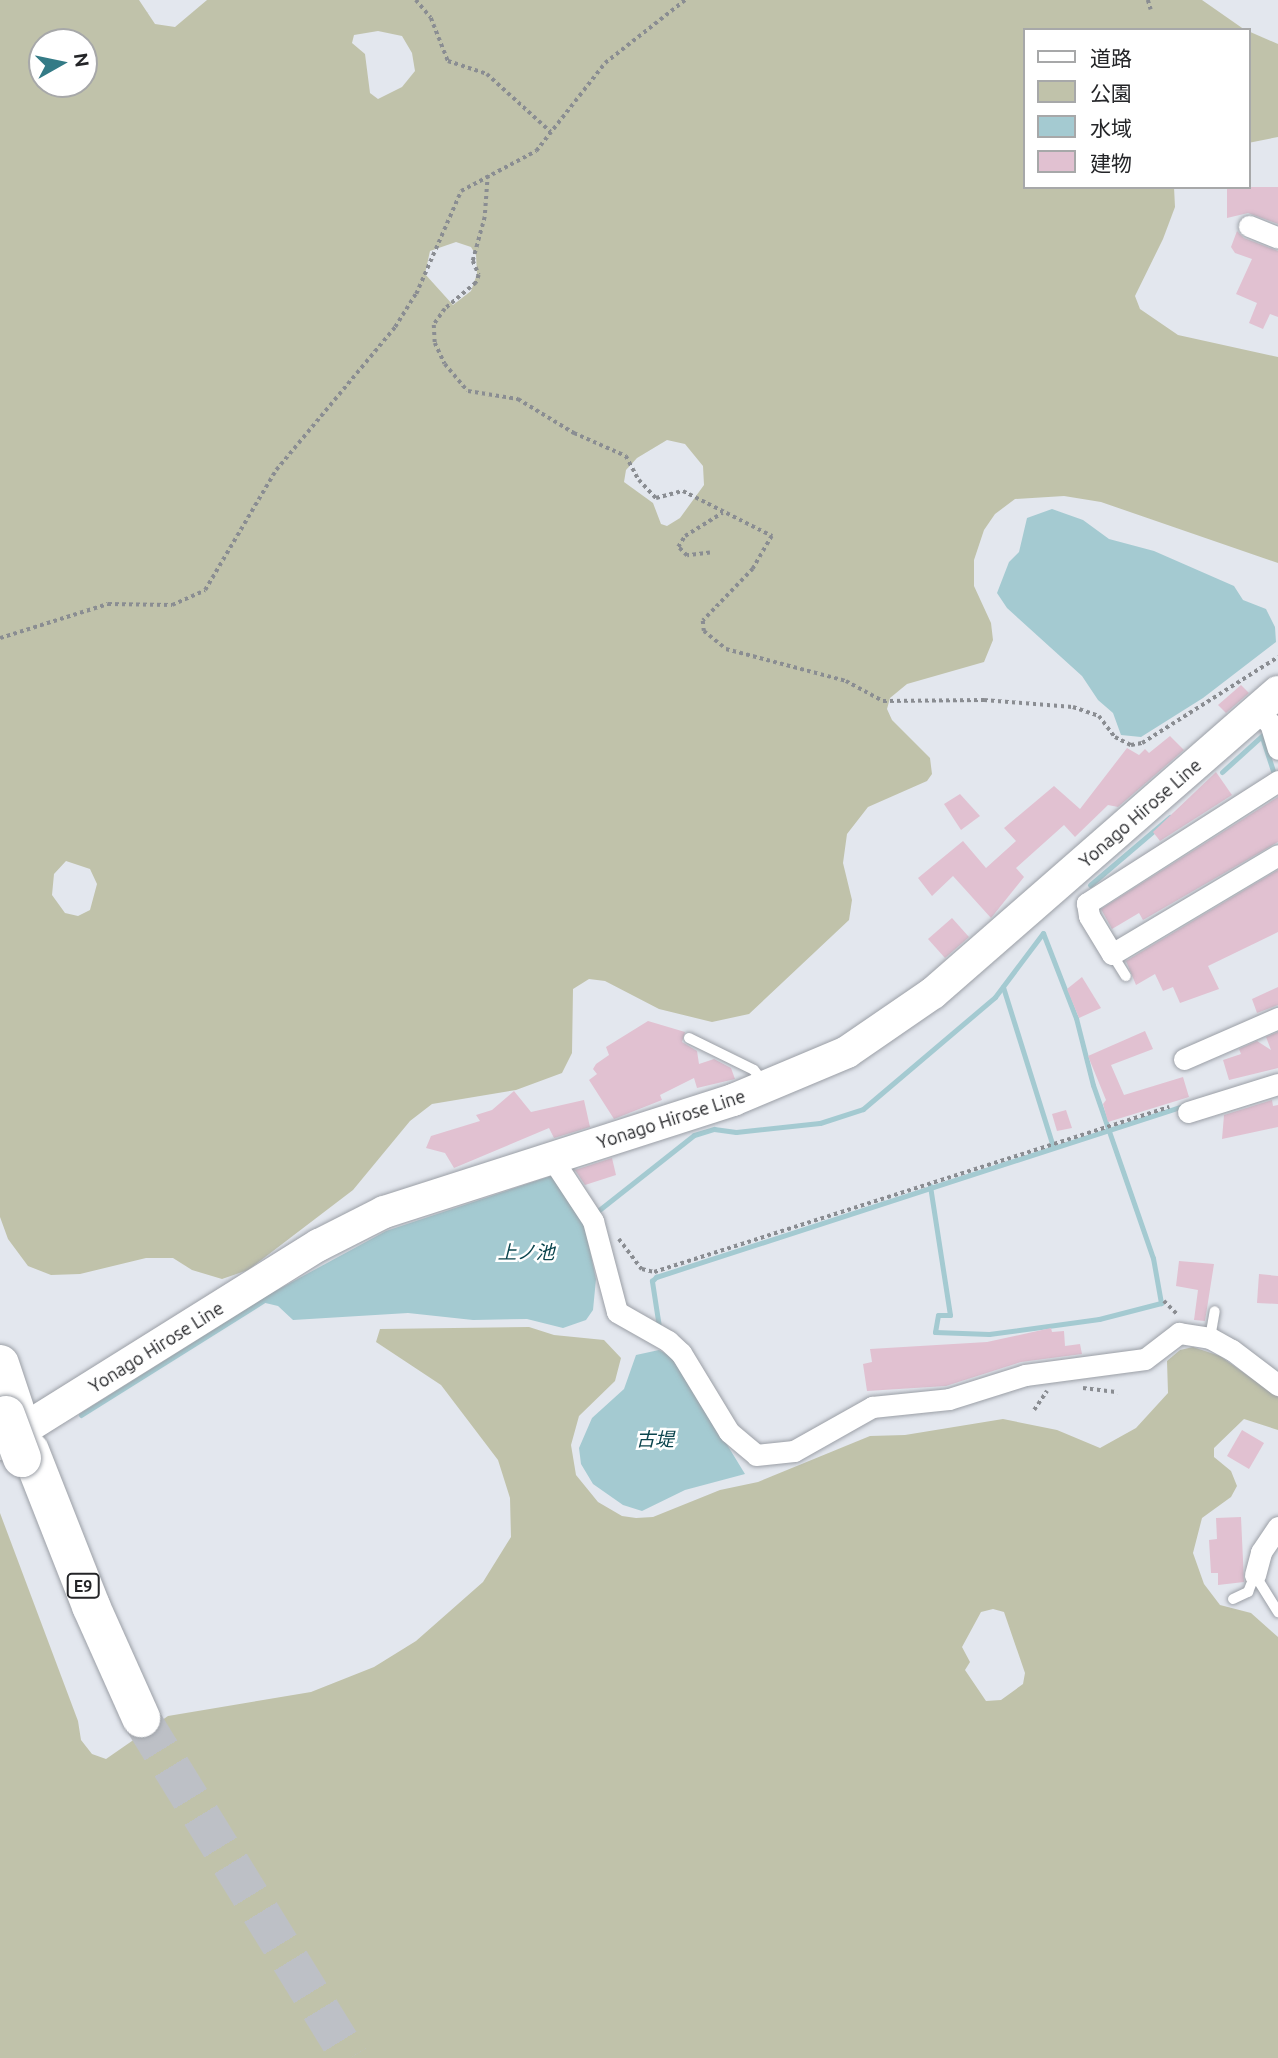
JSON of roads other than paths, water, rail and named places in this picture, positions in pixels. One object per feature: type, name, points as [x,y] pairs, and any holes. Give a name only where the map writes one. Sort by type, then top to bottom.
[{"type":"highway","name":"E9","points":[[0,1364],[12,1429],[91,1606],[136,1719]]},
{"type":"main road","name":"Yonago Hirose Line","points":[[12,1429],[319,1245],[384,1212],[767,1087],[847,1052],[933,993],[1267,702]]},
{"type":"street","points":[[1249,226],[1278,238]]},
{"type":"street","points":[[1267,702],[1278,749]]},
{"type":"street","points":[[1278,781],[1087,903],[1088,916],[1112,954],[1278,855]]},
{"type":"street","points":[[1184,1059],[1278,1018]]},
{"type":"street","points":[[1181,1109],[1278,1084]]},
{"type":"street","points":[[551,1157],[556,1171],[593,1221],[617,1312],[668,1341],[736,1440],[749,1452],[767,1458],[794,1451],[872,1406],[949,1399],[1025,1375],[1145,1359],[1179,1333],[1210,1338],[1278,1385]]},
{"type":"street","points":[[1255,1575],[1261,1552],[1278,1527]]},
{"type":"lane","points":[[1112,954],[1126,975]]},
{"type":"lane","points":[[689,1038],[754,1070],[767,1087]]},
{"type":"lane","points":[[1210,1338],[1215,1311]]},
{"type":"lane","points":[[1233,1599],[1248,1592],[1255,1575]]},
{"type":"lane","points":[[1255,1575],[1278,1612]]},
{"type":"water","points":[[1052,509],[1083,520],[1109,539],[1154,551],[1234,586],[1243,600],[1266,609],[1275,627],[1276,642],[1203,698],[1141,737],[1121,735],[1113,713],[1098,700],[1082,676],[1007,608],[997,593],[1009,562],[1019,552],[1027,518]]},
{"type":"water","name":"上ノ池","points":[[551,1176],[584,1223],[596,1279],[593,1310],[586,1320],[563,1328],[527,1319],[473,1320],[408,1313],[293,1320],[278,1306],[257,1301],[386,1231]]},
{"type":"water","name":"古堤","points":[[659,1350],[674,1358],[745,1474],[685,1490],[642,1511],[623,1505],[593,1484],[581,1464],[579,1448],[592,1418],[624,1389],[636,1355]]},
{"type":"waterway","points":[[1222,772],[1266,732]]},
{"type":"waterway","points":[[1262,737],[1274,774]]},
{"type":"waterway","points":[[1090,885],[1170,817]]},
{"type":"waterway","points":[[594,1214],[694,1135],[714,1129],[736,1132],[820,1123],[863,1109],[995,997],[1043,933],[1076,1018],[1093,1085],[1153,1258],[1161,1303],[1099,1319],[989,1334],[935,1332],[938,1315],[950,1315],[930,1186]]},
{"type":"waterway","points":[[1003,987],[1053,1147]]},
{"type":"waterway","points":[[659,1327],[652,1281],[656,1277],[1186,1105]]},
{"type":"waterway","points":[[81,1415],[263,1301]]},
{"type":"tunnel","points":[[141,1718],[350,2058]]}]
